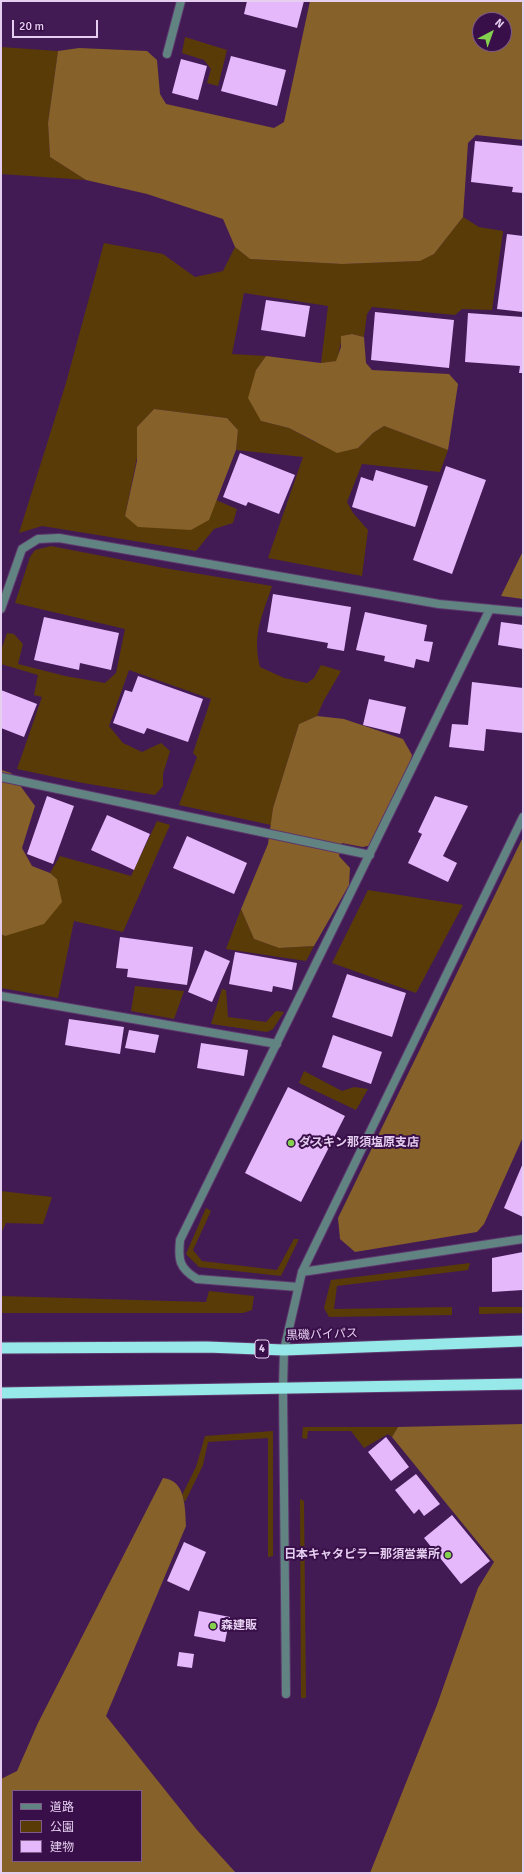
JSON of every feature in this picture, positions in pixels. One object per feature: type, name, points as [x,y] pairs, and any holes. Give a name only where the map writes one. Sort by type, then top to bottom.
[{"type":"highway","name":"黒磯バイパス","points":[[1,1348],[207,1347],[284,1350],[523,1341]]},
{"type":"highway","points":[[1,1393],[523,1384]]},
{"type":"street","points":[[167,54],[181,1]]},
{"type":"street","points":[[1,609],[14,567],[22,549],[38,539],[59,538],[439,604],[523,612]]},
{"type":"street","points":[[298,1287],[197,1279],[186,1272],[178,1258],[180,1240],[490,609]]},
{"type":"street","points":[[1,777],[370,855]]},
{"type":"street","points":[[286,1694],[283,1388],[284,1350],[302,1272],[523,817]]},
{"type":"street","points":[[1,996],[277,1044]]},
{"type":"street","points":[[302,1272],[523,1239]]},
{"type":"green space","points":[[185,37],[227,50],[218,86],[207,83],[211,69],[204,60],[182,53]]},
{"type":"green space","points":[[1,47],[58,51],[48,123],[50,157],[86,180],[1,174]]},
{"type":"green space","points":[[463,217],[479,227],[503,231],[492,310],[462,309],[455,315],[372,307],[367,314],[364,337],[352,334],[342,336],[337,361],[321,363],[328,306],[244,293],[232,354],[266,356],[256,370],[261,421],[289,428],[315,442],[358,448],[373,433],[384,426],[448,450],[440,472],[362,464],[347,502],[353,513],[368,530],[362,576],[268,558],[303,457],[236,450],[238,430],[227,418],[154,409],[137,427],[137,457],[125,516],[208,520],[216,500],[237,509],[233,523],[214,529],[196,551],[42,526],[19,533],[66,383],[104,243],[163,254],[195,277],[223,271],[235,247],[250,259],[342,264],[419,261],[434,254]]},
{"type":"green space","points":[[51,546],[164,568],[272,586],[259,626],[257,645],[260,667],[284,678],[307,683],[314,678],[321,665],[341,671],[323,702],[317,716],[299,724],[273,808],[271,825],[179,805],[197,757],[193,753],[211,699],[129,670],[109,726],[123,743],[142,752],[161,743],[170,751],[163,774],[163,786],[155,795],[83,783],[17,769],[42,697],[34,695],[38,675],[1,664],[1,651],[7,633],[14,634],[23,644],[18,664],[65,676],[105,683],[116,673],[125,629],[15,603],[30,557],[35,550]]},
{"type":"green space","points":[[157,821],[170,825],[123,932],[74,921],[58,998],[1,988],[1,934],[5,936],[57,879],[50,873],[60,856],[131,876]]},
{"type":"green space","points":[[368,890],[463,905],[416,993],[332,963]]},
{"type":"green space","points":[[241,909],[254,939],[279,948],[314,946],[306,961],[226,949]]},
{"type":"green space","points":[[135,986],[184,991],[174,1019],[131,1011]]},
{"type":"green space","points":[[222,989],[226,990],[228,1017],[266,1022],[276,1011],[284,1012],[273,1029],[267,1032],[211,1024]]},
{"type":"green space","points":[[304,1071],[342,1091],[354,1087],[368,1089],[356,1110],[299,1083]]},
{"type":"green space","points":[[1,1191],[52,1197],[43,1224],[6,1223],[1,1233]]},
{"type":"green space","points":[[206,1208],[211,1211],[193,1250],[202,1261],[277,1270],[294,1239],[299,1239],[281,1276],[199,1267],[186,1254]]},
{"type":"green space","points":[[470,1263],[468,1270],[337,1286],[334,1309],[452,1307],[452,1315],[329,1317],[324,1308],[331,1280]]},
{"type":"green space","points":[[209,1291],[254,1296],[252,1310],[243,1313],[1,1313],[1,1296],[206,1302]]},
{"type":"green space","points":[[479,1307],[523,1307],[523,1313],[479,1314]]},
{"type":"green space","points":[[303,1427],[398,1427],[392,1437],[388,1434],[364,1448],[351,1431],[308,1431],[307,1439],[302,1438]]},
{"type":"green space","points":[[273,1431],[273,1556],[268,1557],[268,1438],[208,1442],[203,1465],[185,1502],[182,1495],[196,1467],[205,1436]]},
{"type":"green space","points":[[300,1499],[304,1501],[306,1698],[301,1698]]},
{"type":"shaded area","points":[[310,1],[523,1],[523,140],[476,135],[468,143],[463,217],[434,254],[420,261],[342,264],[250,259],[235,247],[223,219],[147,194],[86,180],[50,157],[48,123],[58,51],[79,48],[147,51],[157,60],[160,94],[166,104],[274,128],[284,122]]},
{"type":"shaded area","points":[[352,334],[364,337],[366,363],[372,370],[449,374],[458,384],[448,450],[384,426],[373,433],[358,448],[337,453],[289,428],[261,421],[248,398],[256,370],[266,356],[321,363],[336,361],[341,347],[341,336]]},
{"type":"shaded area","points":[[154,409],[227,418],[238,430],[236,450],[209,520],[191,530],[138,527],[125,516],[137,461],[137,427]]},
{"type":"shaded area","points":[[523,551],[523,599],[501,596]]},
{"type":"shaded area","points":[[317,716],[344,719],[403,739],[412,755],[409,766],[371,845],[363,847],[342,843],[339,856],[350,868],[349,885],[314,946],[279,948],[254,939],[241,909],[268,844],[273,808],[299,724]]},
{"type":"shaded area","points":[[1,770],[11,773],[35,806],[22,848],[32,866],[50,873],[57,879],[62,902],[44,924],[5,936],[1,934]]},
{"type":"shaded area","points":[[523,837],[523,1137],[484,1224],[477,1232],[355,1252],[340,1239],[338,1218]]},
{"type":"shaded area","points":[[523,1424],[523,1873],[370,1873],[437,1705],[478,1588],[494,1562],[392,1437],[398,1427]]},
{"type":"shaded area","points":[[163,1478],[171,1480],[180,1489],[183,1496],[186,1526],[106,1716],[197,1830],[236,1873],[1,1873],[1,1779],[17,1771],[38,1723]]},
{"type":"building","points":[[247,1],[304,1],[297,28],[244,14]]},
{"type":"building","points":[[231,56],[286,70],[277,106],[221,91]]},
{"type":"building","points":[[181,59],[207,66],[198,100],[172,93]]},
{"type":"building","points":[[475,141],[523,146],[523,193],[512,192],[513,187],[471,182]]},
{"type":"building","points":[[507,234],[523,236],[523,312],[497,309]]},
{"type":"building","points":[[266,300],[310,306],[305,337],[261,330]]},
{"type":"building","points":[[375,312],[454,320],[449,368],[371,360]]},
{"type":"building","points":[[468,313],[523,317],[523,373],[519,373],[520,366],[465,362]]},
{"type":"building","points":[[240,453],[295,475],[279,514],[248,502],[246,506],[223,497]]},
{"type":"building","points":[[446,466],[486,480],[452,574],[413,560]]},
{"type":"building","points":[[376,470],[428,486],[415,527],[352,507],[361,477],[373,481]]},
{"type":"building","points":[[273,594],[351,607],[344,651],[327,648],[328,643],[267,632]]},
{"type":"building","points":[[365,612],[427,625],[424,641],[433,642],[429,662],[416,659],[414,668],[384,661],[385,656],[356,650]]},
{"type":"building","points":[[44,617],[119,633],[111,670],[80,663],[79,670],[34,660]]},
{"type":"building","points":[[501,622],[523,625],[523,649],[498,645]]},
{"type":"building","points":[[138,676],[203,699],[188,742],[147,728],[144,734],[113,723],[125,690],[132,692]]},
{"type":"building","points":[[472,682],[523,688],[523,733],[486,729],[484,751],[449,747],[452,724],[468,725]]},
{"type":"building","points":[[1,690],[37,704],[24,737],[1,728]]},
{"type":"building","points":[[369,699],[406,707],[400,734],[363,725]]},
{"type":"building","points":[[47,796],[74,806],[53,864],[27,854]]},
{"type":"building","points":[[435,796],[468,806],[443,856],[457,863],[448,882],[408,863],[422,834],[418,832]]},
{"type":"building","points":[[107,815],[150,834],[134,870],[91,850]]},
{"type":"building","points":[[187,836],[247,863],[234,894],[173,868]]},
{"type":"building","points":[[120,937],[193,947],[187,985],[127,977],[128,969],[116,968]]},
{"type":"building","points":[[205,950],[230,961],[212,1002],[188,992]]},
{"type":"building","points":[[235,952],[297,963],[292,990],[273,986],[272,992],[229,984]]},
{"type":"building","points":[[347,974],[406,993],[392,1037],[332,1017]]},
{"type":"building","points":[[69,1019],[124,1027],[120,1054],[65,1045]]},
{"type":"building","points":[[129,1030],[159,1035],[155,1053],[125,1048]]},
{"type":"building","points":[[333,1035],[382,1052],[371,1084],[322,1067]]},
{"type":"building","points":[[201,1043],[248,1050],[244,1076],[197,1068]]},
{"type":"building","points":[[288,1087],[345,1116],[301,1202],[245,1173]]},
{"type":"building","points":[[523,1163],[523,1217],[504,1208]]},
{"type":"building","points":[[523,1252],[523,1290],[492,1292],[492,1258]]},
{"type":"building","points":[[386,1437],[409,1467],[391,1481],[368,1452]]},
{"type":"building","points":[[416,1474],[440,1504],[424,1516],[419,1509],[414,1514],[395,1490]]},
{"type":"building","points":[[452,1515],[490,1561],[461,1584],[424,1538]]},
{"type":"building","points":[[184,1542],[206,1552],[189,1591],[167,1581]]},
{"type":"building","points":[[199,1611],[230,1617],[225,1642],[194,1636]]},
{"type":"building","points":[[179,1652],[194,1654],[192,1668],[177,1666]]},
{"type":"place","name":"ダスキン那須塩原支店","points":[[291,1143]]},
{"type":"place","name":"日本キャタピラー那須営業所","points":[[448,1555]]},
{"type":"place","name":"森建販","points":[[213,1626]]}]
